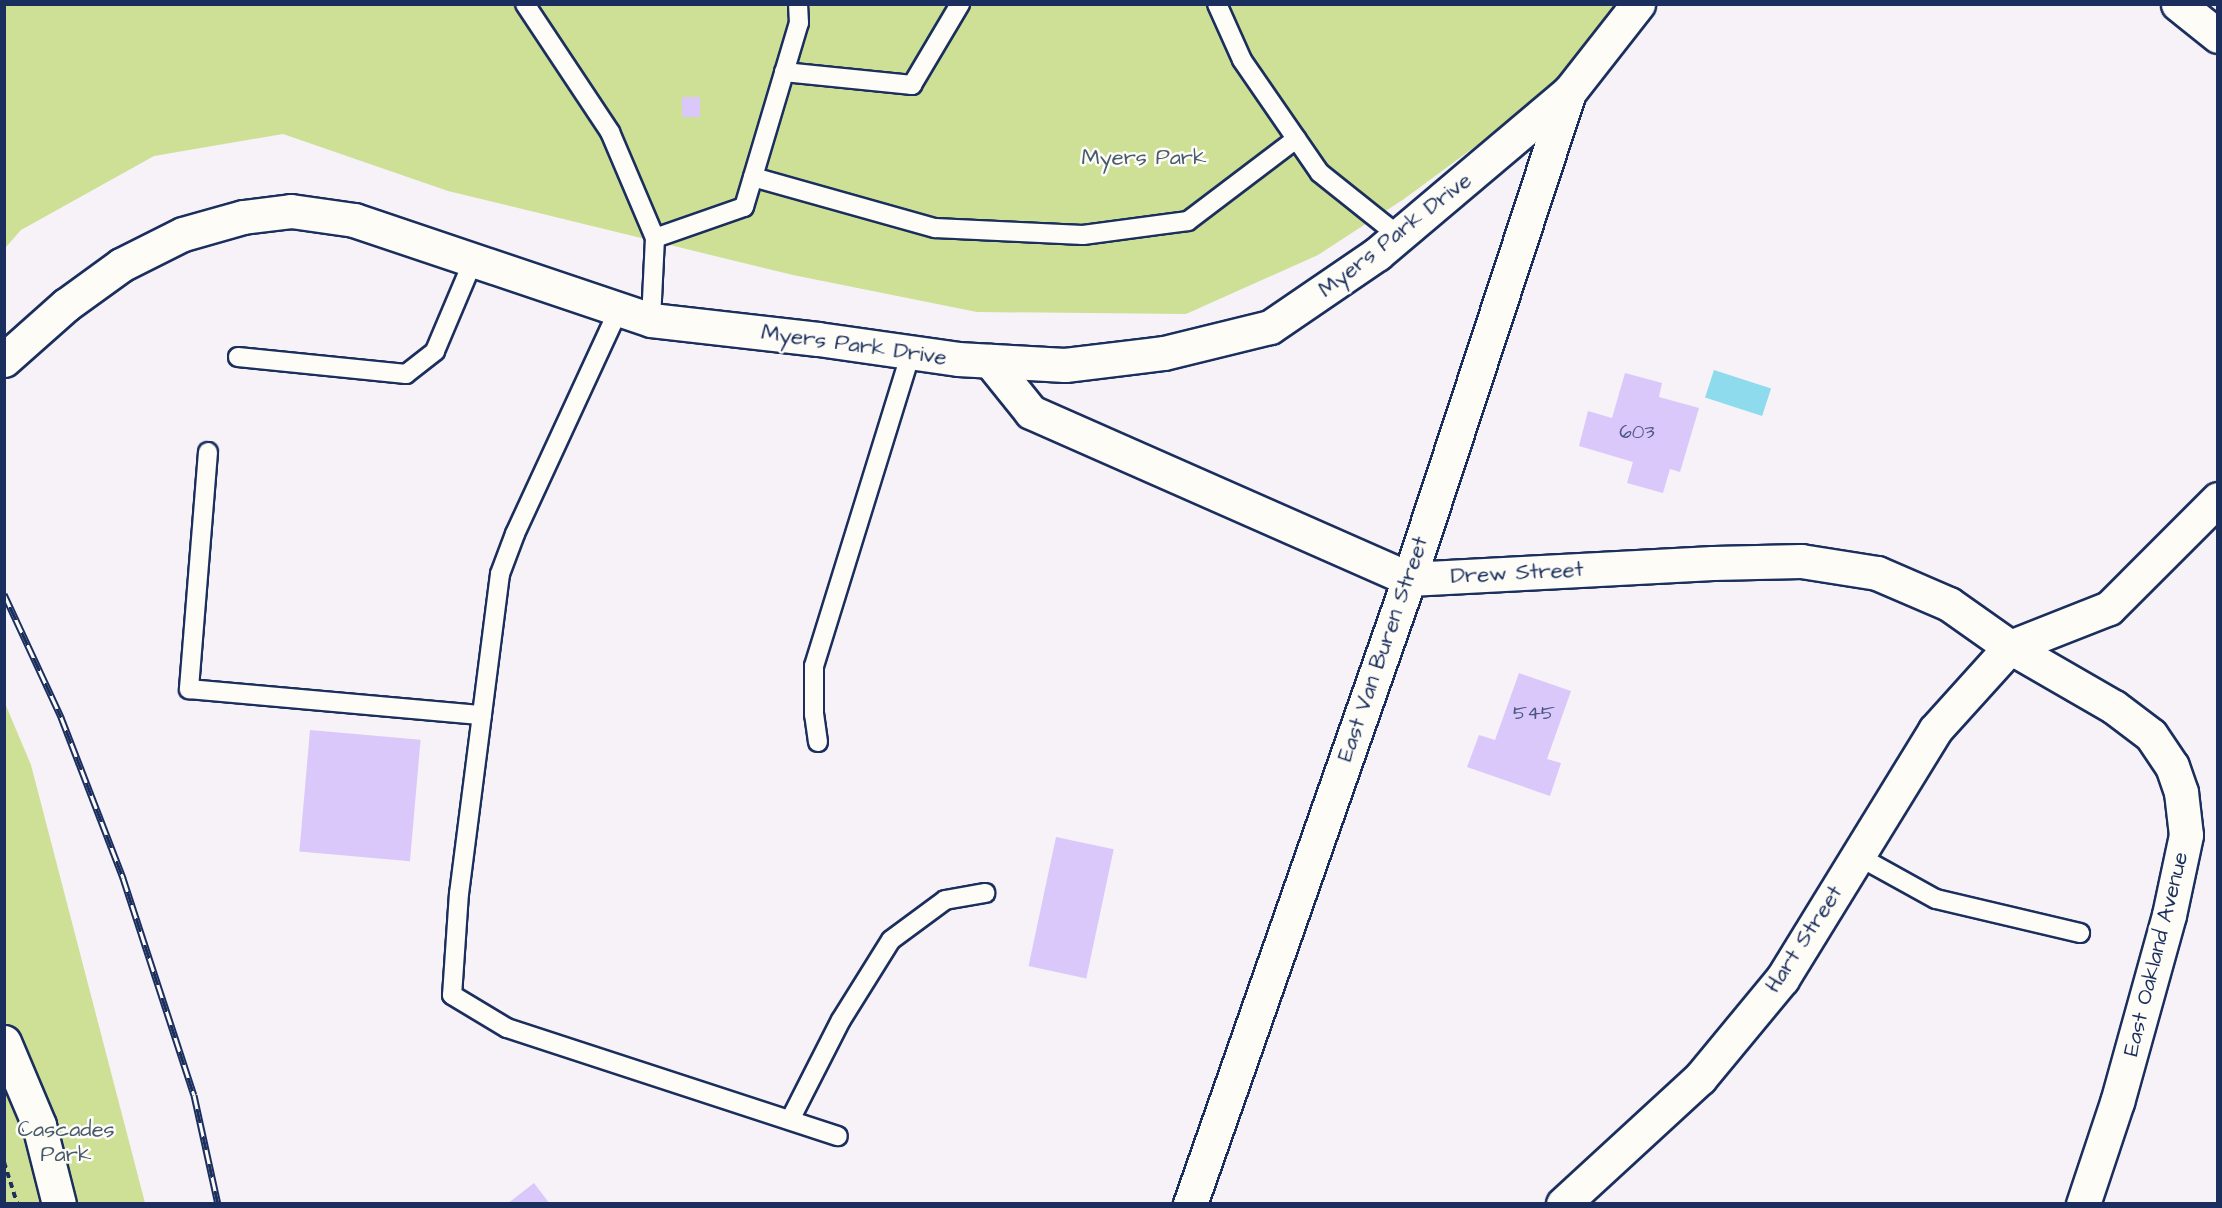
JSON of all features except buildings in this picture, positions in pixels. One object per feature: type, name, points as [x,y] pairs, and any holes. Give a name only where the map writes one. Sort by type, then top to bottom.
[{"type":"street","name":"Myers Park Drive","points":[[4,360],[66,305],[121,265],[183,234],[243,217],[291,211],[354,220],[618,311],[651,320],[990,361],[1065,365],[1164,354],[1270,327],[1377,254],[1569,93],[1638,4]]},
{"type":"street","points":[[2178,4],[2217,36]]},
{"type":"street","name":"East Van Buren Street","points":[[1190,1203],[1409,579],[1569,93]]},
{"type":"street","name":"Drew Street","points":[[990,361],[1032,412],[1409,579],[1713,563],[1801,561],[1877,573],[1948,604],[2010,647]]},
{"type":"street","points":[[2010,647],[2109,608],[2217,499]]},
{"type":"street","name":"Hart Street","points":[[1563,1203],[1700,1078],[1782,979],[1935,730],[2010,647]]},
{"type":"street","name":"East Oakland Avenue","points":[[2010,647],[2114,707],[2151,735],[2172,766],[2181,792],[2186,835],[2169,915],[2117,1102],[2083,1203]]},
{"type":"street","points":[[4,1042],[39,1125],[59,1203]]},
{"type":"lane","points":[[525,4],[610,132],[655,238],[651,320]]},
{"type":"lane","points":[[655,238],[744,207],[799,23],[798,4]]},
{"type":"lane","points":[[784,72],[912,85],[960,4]]},
{"type":"lane","points":[[1217,4],[1242,60],[1320,173],[1399,236]]},
{"type":"lane","points":[[753,177],[935,228],[1083,235],[1188,221],[1296,139]]},
{"type":"lane","points":[[238,357],[406,374],[435,351],[473,261]]},
{"type":"lane","points":[[618,311],[515,534],[500,574],[459,893],[452,995],[507,1029],[838,1136]]},
{"type":"lane","points":[[818,742],[814,715],[814,666],[911,353]]},
{"type":"lane","points":[[208,452],[189,689],[482,715]]},
{"type":"lane","points":[[1858,856],[1936,899],[2080,933]]},
{"type":"lane","points":[[790,1120],[841,1020],[891,940],[945,900],[985,893]]},
{"type":"path","points":[[4,1162],[17,1203]]},
{"type":"green space","name":"Myers Park","points":[[4,5],[1618,5],[1554,83],[1484,140],[1404,199],[1318,255],[1186,314],[977,312],[793,275],[448,191],[283,134],[154,156],[21,230],[5,248]]},
{"type":"green space","name":"Cascades Park","points":[[4,701],[31,765],[145,1203],[5,1203]]},
{"type":"water","points":[[1714,370],[1771,389],[1762,416],[1705,398]]},
{"type":"railway","points":[[4,594],[61,717],[123,878],[194,1095],[218,1204]]}]
